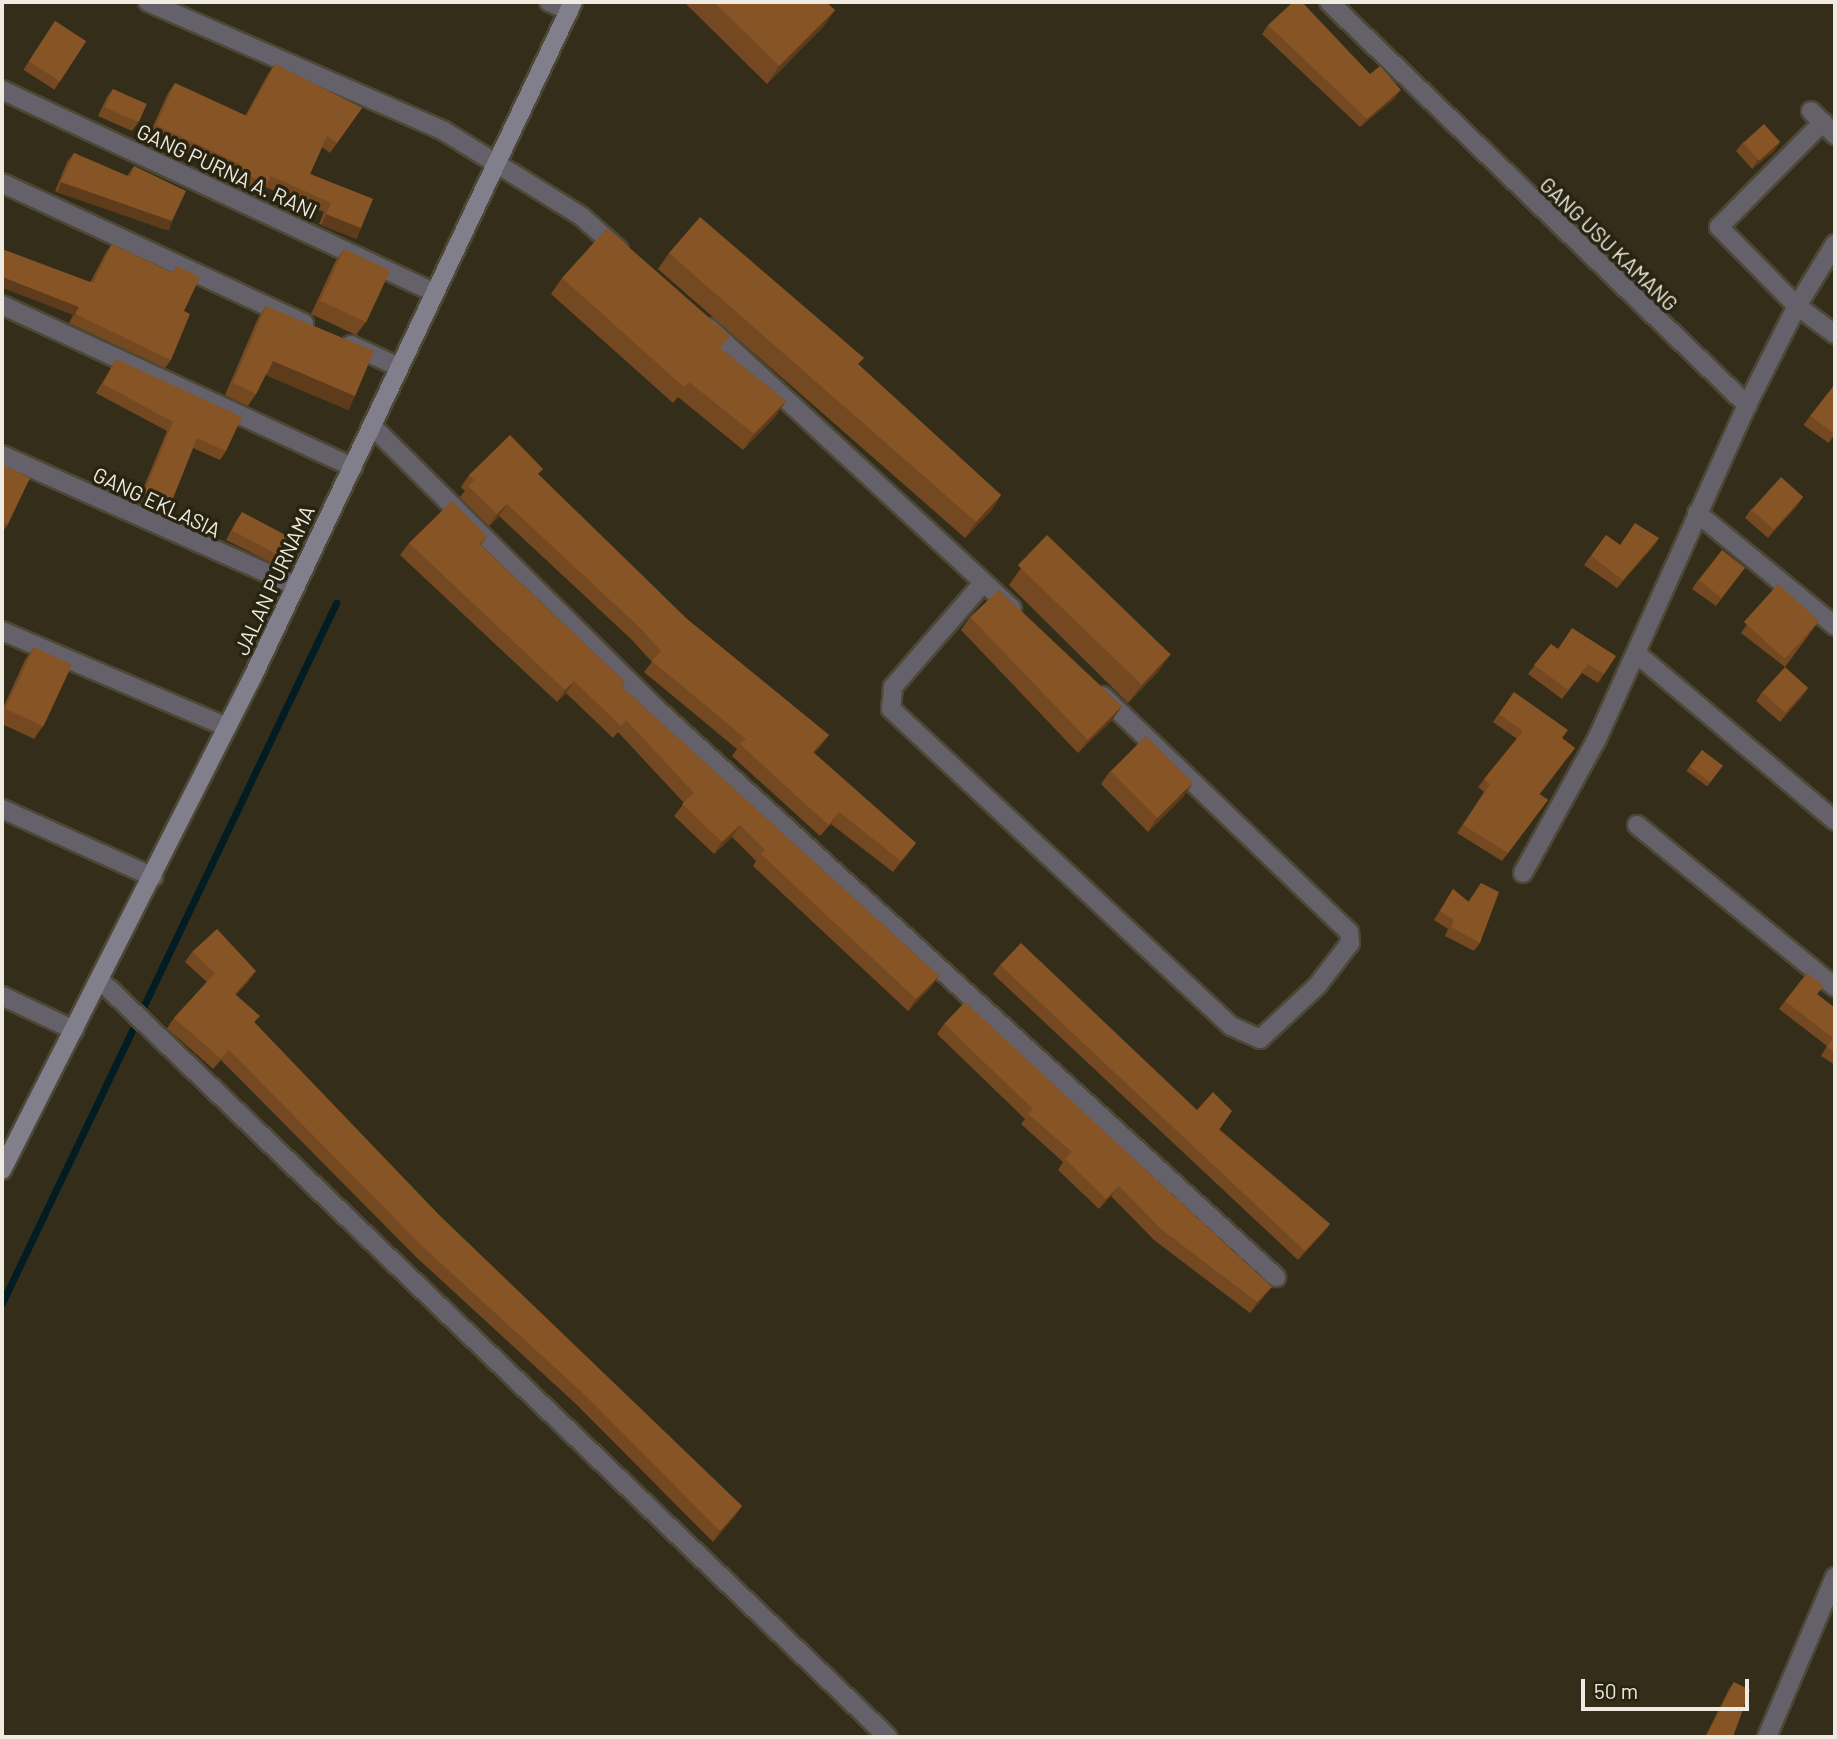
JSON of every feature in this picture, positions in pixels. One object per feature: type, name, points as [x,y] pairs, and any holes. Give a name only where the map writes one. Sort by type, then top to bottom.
[{"type":"street","points":[[148,2],[444,131],[581,216],[631,260]]},
{"type":"street","points":[[549,2],[571,6]]},
{"type":"street","name":"GANG USU KAMANG","points":[[1329,2],[1747,405]]},
{"type":"street","name":"JALAN PURNAMA","points":[[2,1170],[74,1030],[102,982],[228,727],[571,6]]},
{"type":"street","name":"GANG PURNA A. RANI","points":[[2,90],[433,292]]},
{"type":"street","points":[[1823,123],[1719,227],[1797,306],[1835,334]]},
{"type":"street","points":[[2,183],[399,367]]},
{"type":"street","points":[[1523,873],[1637,654],[1747,405],[1797,306],[1835,244]]},
{"type":"street","points":[[2,305],[353,467]]},
{"type":"street","points":[[691,313],[1024,621]]},
{"type":"street","points":[[372,426],[658,710],[1276,1277]]},
{"type":"street","name":"GANG EKLASIA","points":[[2,454],[296,586]]},
{"type":"street","points":[[1697,513],[1835,626]]},
{"type":"street","points":[[984,583],[893,687],[891,709],[1231,1026],[1260,1039],[1317,986],[1350,943],[1349,932],[1084,677]]},
{"type":"street","points":[[2,631],[228,727]]},
{"type":"street","points":[[1637,654],[1835,821]]},
{"type":"street","points":[[2,808],[153,877]]},
{"type":"street","points":[[1637,825],[1835,987]]},
{"type":"street","points":[[102,982],[177,1052],[395,1270],[888,1737]]},
{"type":"street","points":[[2,996],[74,1030]]},
{"type":"street","points":[[1767,1737],[1835,1577]]},
{"type":"building","points":[[714,2],[826,2],[835,10],[779,66]]},
{"type":"building","points":[[1293,2],[1302,2],[1370,74],[1380,66],[1401,90],[1367,119],[1268,25]]},
{"type":"building","points":[[55,21],[86,41],[60,81],[29,61]]},
{"type":"building","points":[[275,64],[362,108],[337,143],[327,136],[310,174],[373,199],[361,228],[326,214],[331,203],[271,176],[267,184],[237,169],[240,164],[156,125],[175,83],[247,116]]},
{"type":"building","points":[[113,89],[147,104],[139,122],[105,107]]},
{"type":"building","points":[[1764,124],[1780,142],[1759,161],[1743,143]]},
{"type":"building","points":[[74,153],[130,177],[134,166],[186,191],[172,221],[61,182]]},
{"type":"building","points":[[700,217],[864,358],[858,364],[1001,495],[976,522],[669,253]]},
{"type":"building","points":[[607,228],[730,336],[720,348],[786,401],[754,434],[689,382],[684,387],[562,278]]},
{"type":"building","points":[[112,244],[173,273],[177,266],[200,277],[184,311],[190,314],[171,360],[75,314],[79,307],[2,277],[2,249],[93,283]]},
{"type":"building","points":[[344,249],[390,271],[366,322],[320,301]]},
{"type":"building","points":[[266,306],[374,351],[355,396],[273,361],[256,394],[233,383]]},
{"type":"building","points":[[116,359],[242,417],[226,451],[197,438],[171,503],[144,493],[173,422],[103,384]]},
{"type":"building","points":[[1835,384],[1835,433],[1834,434],[1810,416]]},
{"type":"building","points":[[510,435],[543,469],[538,474],[687,619],[829,735],[813,752],[916,843],[901,861],[839,812],[829,825],[740,744],[746,739],[652,661],[661,651],[639,627],[507,504],[497,514],[468,486],[474,480],[469,475]]},
{"type":"building","points":[[2,464],[30,478],[8,524],[2,521]]},
{"type":"building","points":[[1781,477],[1803,497],[1774,530],[1752,510]]},
{"type":"building","points":[[452,501],[487,536],[479,544],[625,682],[621,686],[939,976],[916,999],[761,854],[765,850],[740,825],[722,842],[682,804],[694,793],[626,720],[621,726],[574,681],[565,690],[409,543]]},
{"type":"building","points":[[242,512],[290,537],[280,556],[232,531]]},
{"type":"building","points":[[1635,523],[1659,538],[1623,580],[1591,556],[1606,535],[1620,545]]},
{"type":"building","points":[[1047,535],[1171,654],[1142,685],[1018,565]]},
{"type":"building","points":[[1722,550],[1745,568],[1721,598],[1699,580]]},
{"type":"building","points":[[1778,584],[1819,621],[1785,659],[1744,622]]},
{"type":"building","points":[[999,590],[1122,706],[1088,740],[970,617]]},
{"type":"building","points":[[1572,628],[1616,656],[1604,674],[1588,664],[1568,690],[1534,665],[1551,644],[1558,649]]},
{"type":"building","points":[[34,647],[72,665],[43,726],[5,709]]},
{"type":"building","points":[[1785,667],[1808,688],[1785,713],[1762,692]]},
{"type":"building","points":[[1514,692],[1568,730],[1562,738],[1575,748],[1539,794],[1548,800],[1508,853],[1463,825],[1490,784],[1484,779],[1523,731],[1499,714]]},
{"type":"building","points":[[1146,736],[1193,783],[1157,818],[1111,771]]},
{"type":"building","points":[[1702,750],[1723,766],[1710,782],[1689,767]]},
{"type":"building","points":[[1481,883],[1499,892],[1480,943],[1451,927],[1454,920],[1440,911],[1453,889],[1469,902]]},
{"type":"building","points":[[217,929],[256,971],[235,994],[260,1016],[254,1022],[439,1215],[742,1506],[720,1531],[585,1395],[423,1247],[229,1050],[221,1059],[174,1018],[215,973],[192,952]]},
{"type":"building","points":[[1021,943],[1197,1110],[1213,1092],[1232,1111],[1219,1130],[1330,1224],[1305,1251],[1000,965]]},
{"type":"building","points":[[1807,973],[1824,986],[1817,994],[1835,1008],[1835,1052],[1827,1047],[1833,1038],[1785,1001]]},
{"type":"building","points":[[965,1002],[1272,1287],[1257,1302],[1161,1229],[1119,1186],[1106,1199],[1065,1159],[1072,1152],[1028,1114],[1033,1109],[944,1024]]},
{"type":"building","points":[[1734,1682],[1750,1690],[1733,1737],[1706,1737]]},
{"type":"waterway","points":[[2,1303],[336,603]]}]
